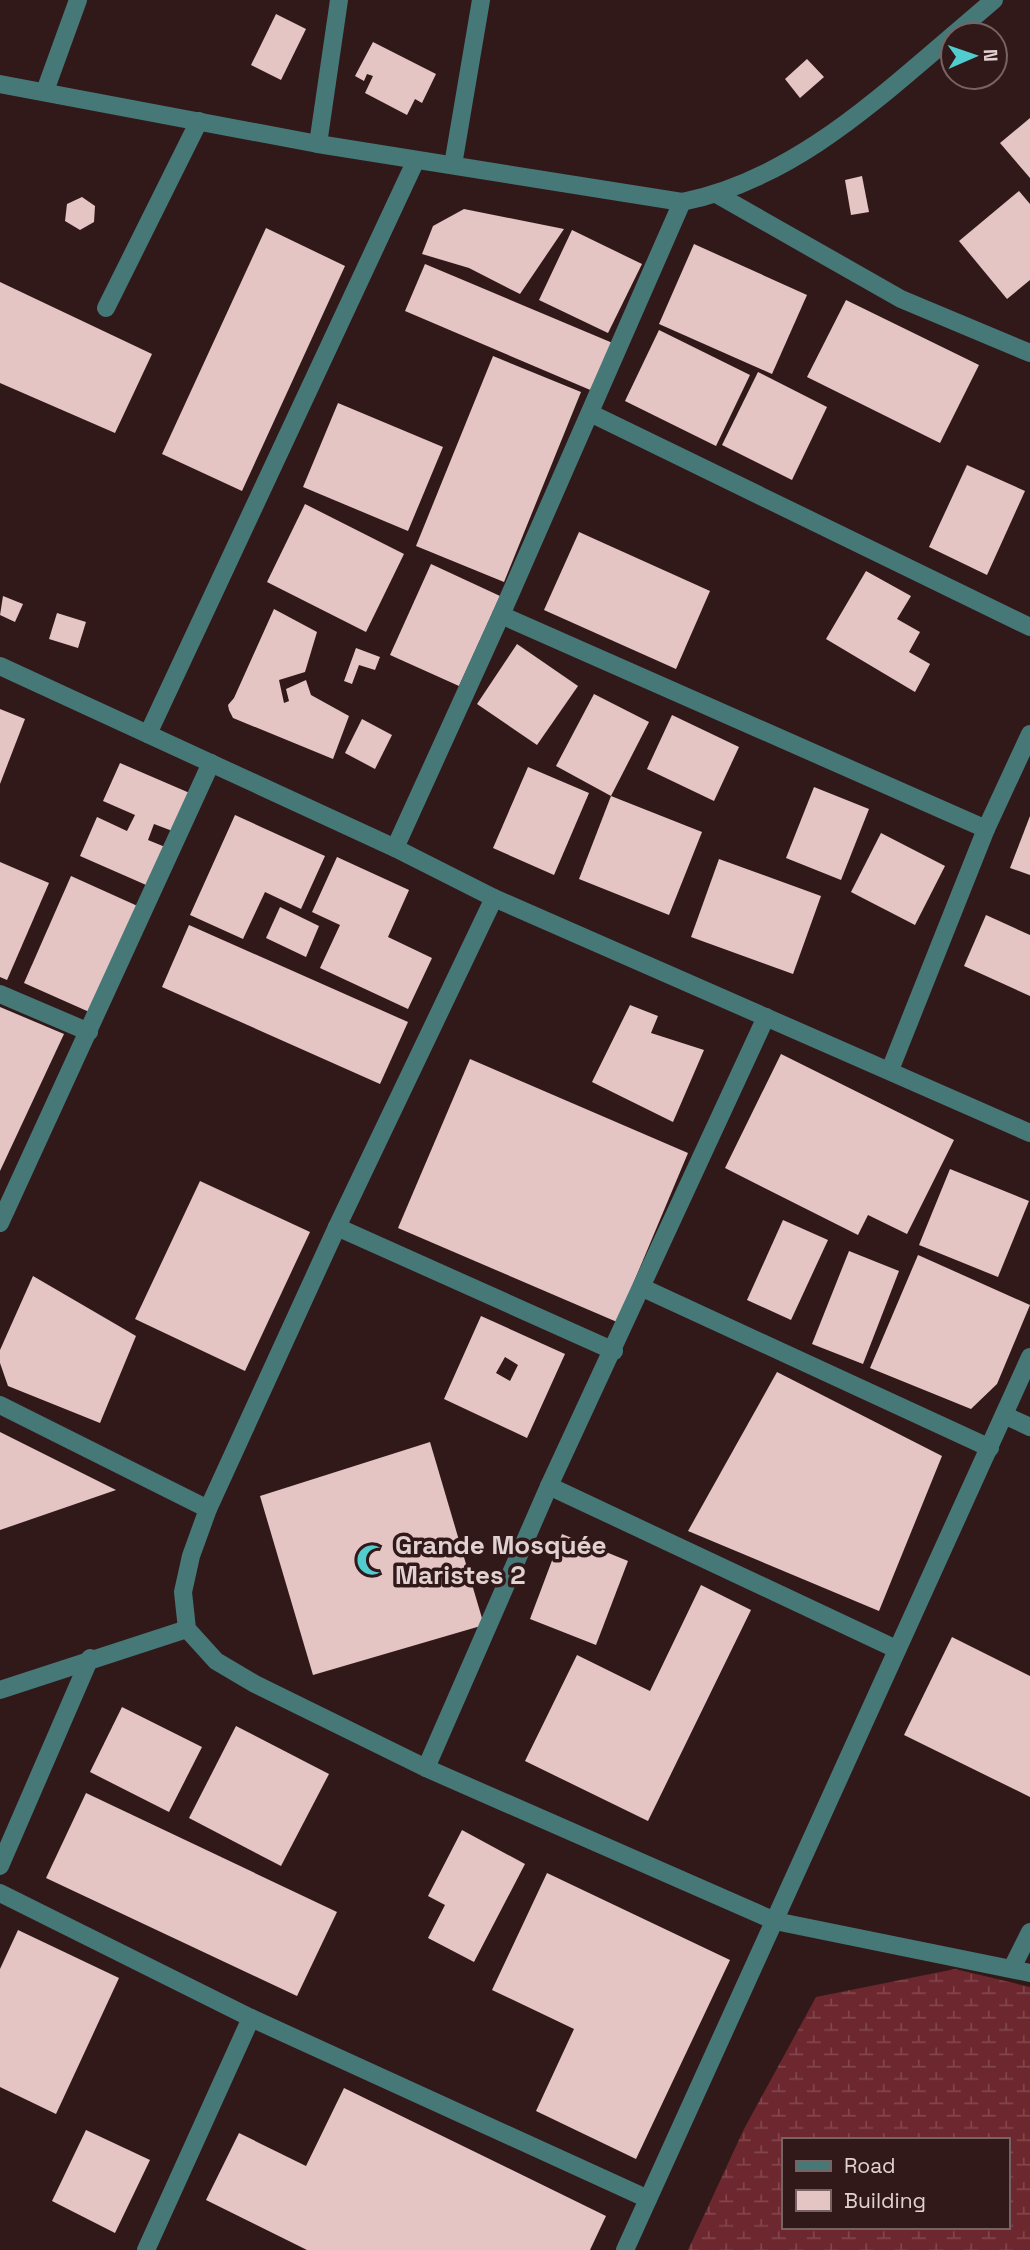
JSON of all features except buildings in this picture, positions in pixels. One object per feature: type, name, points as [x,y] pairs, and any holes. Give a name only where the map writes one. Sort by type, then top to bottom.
[{"type":"street","points":[[45,91],[78,0]]},
{"type":"street","points":[[318,144],[339,0]]},
{"type":"street","points":[[453,165],[481,0]]},
{"type":"street","points":[[969,21],[994,0]]},
{"type":"street","points":[[0,84],[318,144],[682,202],[718,195],[779,169],[882,96],[939,47]]},
{"type":"street","points":[[106,308],[199,121]]},
{"type":"street","points":[[148,734],[416,160]]},
{"type":"street","points":[[718,195],[901,299],[1030,353]]},
{"type":"street","points":[[395,848],[501,615],[682,202]]},
{"type":"street","points":[[590,413],[1030,627]]},
{"type":"street","points":[[501,615],[986,829]]},
{"type":"street","points":[[0,666],[395,848],[494,898],[1030,1133]]},
{"type":"street","points":[[890,1070],[986,829],[1030,734]]},
{"type":"street","points":[[0,1223],[211,763]]},
{"type":"street","points":[[494,898],[337,1227],[208,1508],[191,1556],[183,1592],[187,1629],[216,1661],[426,1768],[775,1921],[1030,1973]]},
{"type":"street","points":[[0,994],[89,1032]]},
{"type":"street","points":[[426,1768],[550,1486],[766,1017]]},
{"type":"street","points":[[337,1227],[614,1351]]},
{"type":"street","points":[[643,1288],[990,1448]]},
{"type":"street","points":[[625,2250],[895,1649],[1030,1357]]},
{"type":"street","points":[[0,1405],[208,1508]]},
{"type":"street","points":[[1004,1415],[1030,1427]]},
{"type":"street","points":[[550,1486],[895,1649]]},
{"type":"street","points":[[0,1690],[90,1658],[187,1629]]},
{"type":"street","points":[[0,1866],[90,1658]]},
{"type":"street","points":[[0,1893],[251,2018],[648,2199]]},
{"type":"street","points":[[1012,1968],[1030,1932]]},
{"type":"street","points":[[146,2250],[251,2018]]},
{"type":"green space","points":[[955,1969],[1030,1987],[1030,2250],[688,2250],[744,2129],[816,1997]]},
{"type":"place","name":"Grande Mosquée Maristes 2","points":[[372,1560]]}]
